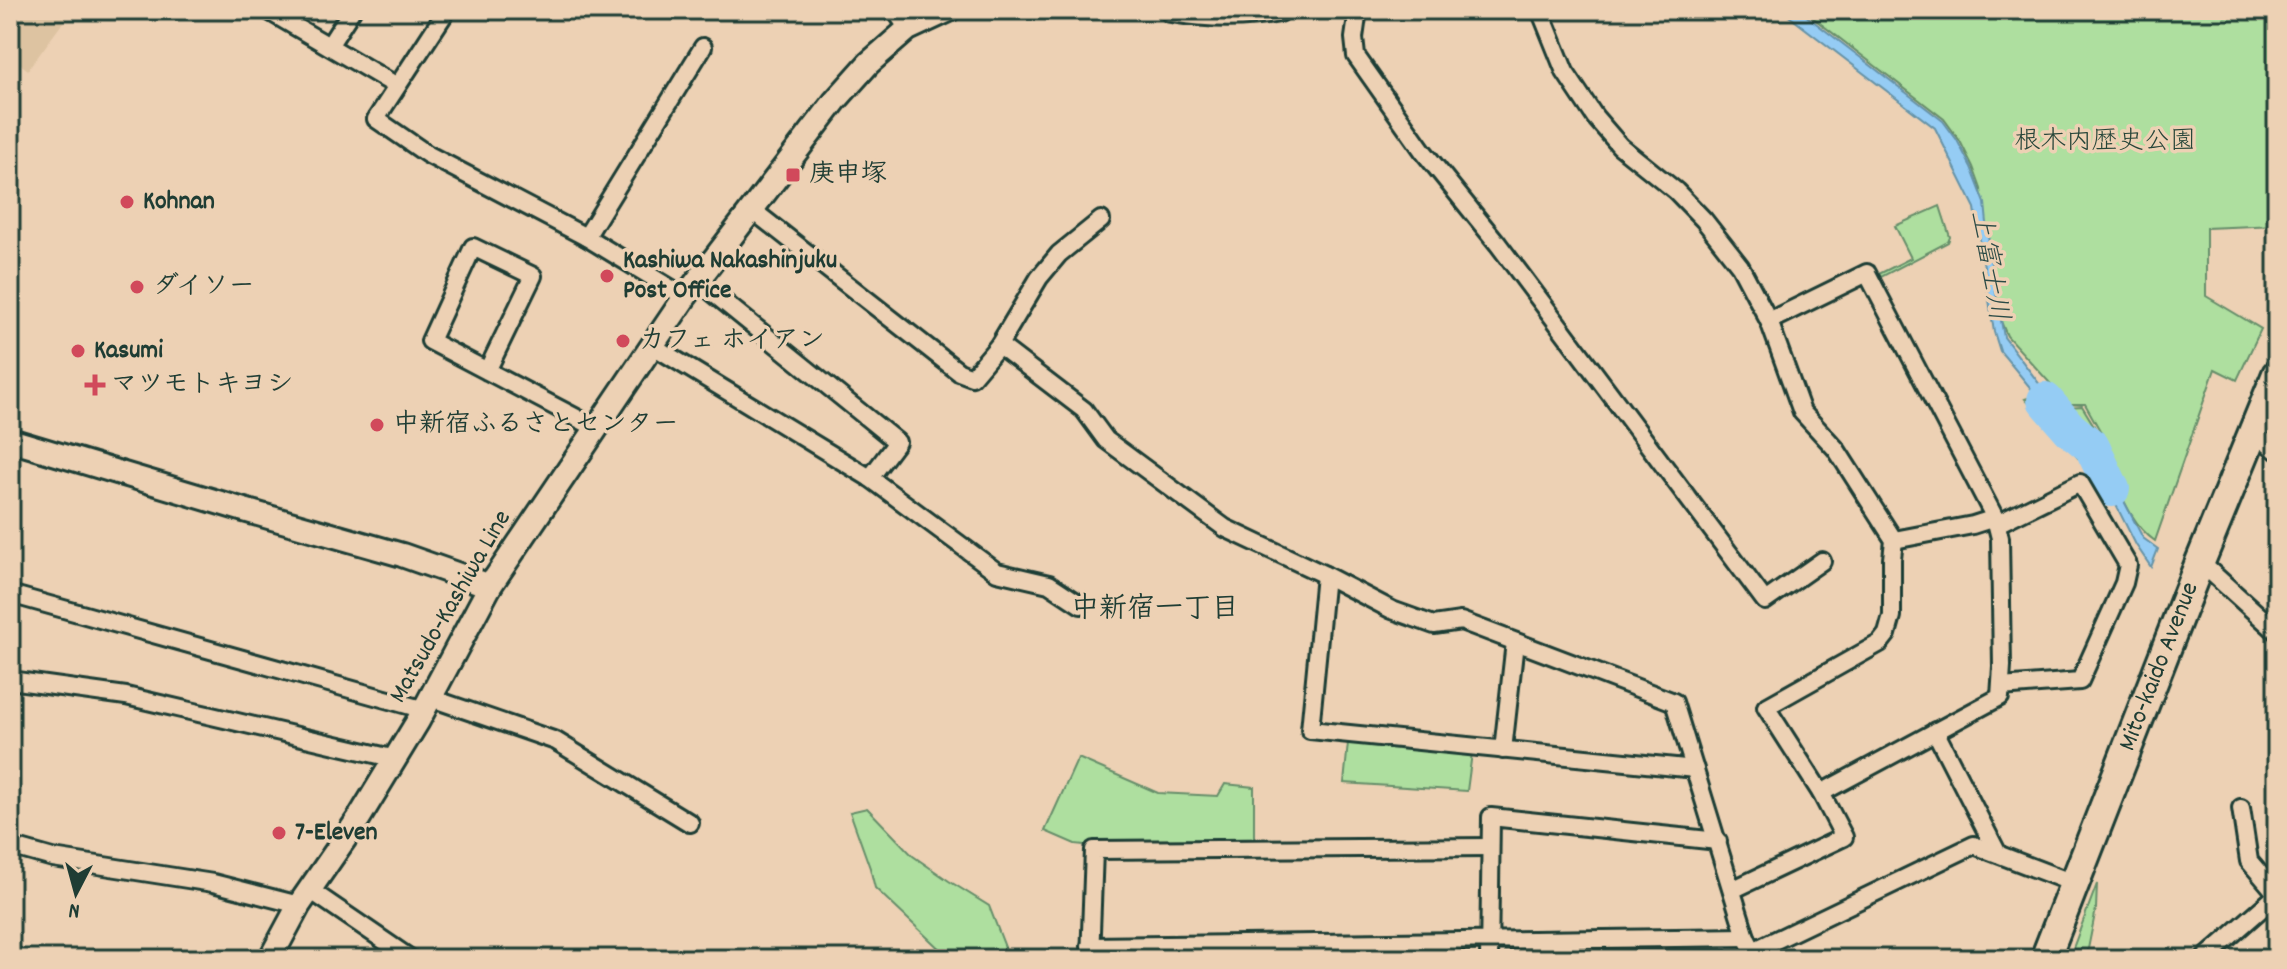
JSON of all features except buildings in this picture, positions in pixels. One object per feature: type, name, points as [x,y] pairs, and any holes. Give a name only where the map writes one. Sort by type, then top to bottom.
[{"type":"highway","name":"Mito-kaido Avenue","points":[[2045,959],[2277,374]]},
{"type":"main road","name":"Matsudo-Kashiwa Line","points":[[270,959],[304,897],[396,759],[490,586],[691,289],[835,101],[869,63],[908,29],[949,10]]},
{"type":"main road","points":[[1171,10],[1224,16],[1279,10]]},
{"type":"main road","points":[[10,440],[402,555],[490,586]]},
{"type":"street","points":[[267,10],[397,86]]},
{"type":"street","points":[[329,46],[352,10]]},
{"type":"street","points":[[447,10],[376,119],[427,154],[691,289],[897,442],[870,478]]},
{"type":"street","points":[[895,10],[908,29]]},
{"type":"street","points":[[1358,10],[1354,38],[1356,56],[1423,151],[1498,244],[1765,601],[1822,561]]},
{"type":"street","points":[[1540,10],[1565,72],[1595,117],[1620,146],[1676,191],[1704,220],[1740,266],[1769,321],[1802,412],[1836,449],[1894,540],[1892,616],[1887,634],[1880,643],[1766,707],[1821,793],[1844,837],[1732,890]]},
{"type":"street","points":[[586,237],[703,47]]},
{"type":"street","points":[[751,209],[959,372],[972,377],[999,345],[1039,278],[1059,254],[1101,220]]},
{"type":"street","points":[[487,371],[533,276],[473,247],[430,341],[487,371],[596,428]]},
{"type":"street","points":[[1769,321],[1867,273],[1996,521],[2000,538],[2000,697],[1821,793]]},
{"type":"street","points":[[999,345],[1084,410],[1106,440],[1225,528],[1392,610],[1434,625],[1461,621],[1674,702],[1752,949]]},
{"type":"street","points":[[653,346],[870,478],[997,572],[1049,584],[1081,605]]},
{"type":"street","points":[[2253,432],[2277,451]]},
{"type":"street","points":[[1894,540],[1996,521],[2080,483],[2128,565],[2124,583],[2080,681],[2001,687]]},
{"type":"street","points":[[2200,562],[2277,632]]},
{"type":"street","points":[[1325,575],[1310,730],[1695,769]]},
{"type":"street","points":[[10,594],[428,704],[556,741],[690,823]]},
{"type":"street","points":[[1503,750],[1515,642]]},
{"type":"street","points":[[10,680],[126,696],[396,759]]},
{"type":"street","points":[[1935,731],[1997,852]]},
{"type":"street","points":[[2204,959],[2277,894],[2249,861],[2241,808]]},
{"type":"street","points":[[1488,950],[1491,817],[1718,841]]},
{"type":"street","points":[[1490,847],[1094,850],[1090,952],[1752,949],[1974,845],[2073,883]]},
{"type":"street","points":[[10,846],[53,858],[304,897],[411,959]]},
{"type":"shaded area","points":[[10,10],[72,10],[28,70],[10,56]]},
{"type":"green space","name":"根木内歴史公園","points":[[1803,10],[2223,10],[2225,16],[2256,10],[2277,10],[2277,225],[2206,228],[2206,296],[2261,329],[2237,380],[2215,369],[2155,541],[2146,534],[2126,505],[2105,461],[2110,448],[2085,404],[2069,404],[2007,336],[1997,312],[1989,270],[1981,189],[1960,141],[1944,119]]},
{"type":"green space","points":[[1940,206],[1950,237],[1948,242],[1881,277],[1879,274],[1911,258],[1895,226]]},
{"type":"green space","points":[[2053,389],[2067,407],[2082,406],[2107,447],[2078,458],[2025,399]]},
{"type":"green space","points":[[1348,743],[1472,753],[1467,791],[1344,783]]},
{"type":"green space","points":[[1078,758],[1158,793],[1218,796],[1225,784],[1254,787],[1254,843],[1094,846],[1075,844],[1045,831]]},
{"type":"green space","points":[[867,808],[913,856],[989,906],[1008,955],[992,959],[947,959],[875,888],[850,812]]},
{"type":"green space","points":[[2097,884],[2096,909],[2086,959],[2069,959]]},
{"type":"water","points":[[1781,10],[1798,10],[1804,14],[1943,121],[1957,140],[1985,203],[1991,264],[2004,337],[2059,410],[2072,419],[2081,431],[2074,437],[2000,351],[1994,332],[1975,208],[1935,128]]},
{"type":"water","points":[[2094,443],[2143,538],[2158,549],[2151,567],[2136,545],[2092,457],[2081,451]]},
{"type":"waterway","name":"上富士川","points":[[2045,400],[2070,429],[2092,447],[2112,489]]},
{"type":"place","name":"庚申塚","points":[[793,175]]},
{"type":"place","name":"Kohnan","points":[[127,202]]},
{"type":"place","name":"Kashiwa Nakashinjuku Post Office","points":[[607,276]]},
{"type":"place","name":"ダイソー","points":[[137,287]]},
{"type":"place","name":"カフェ ホイアン","points":[[623,341]]},
{"type":"place","name":"Kasumi","points":[[78,351]]},
{"type":"place","name":"マツモトキヨシ","points":[[95,385]]},
{"type":"place","name":"中新宿ふるさとセンター","points":[[377,425]]},
{"type":"place","name":"7-Eleven","points":[[279,833]]},
{"type":"district","name":"中新宿一丁目","points":[[1155,611]]}]
